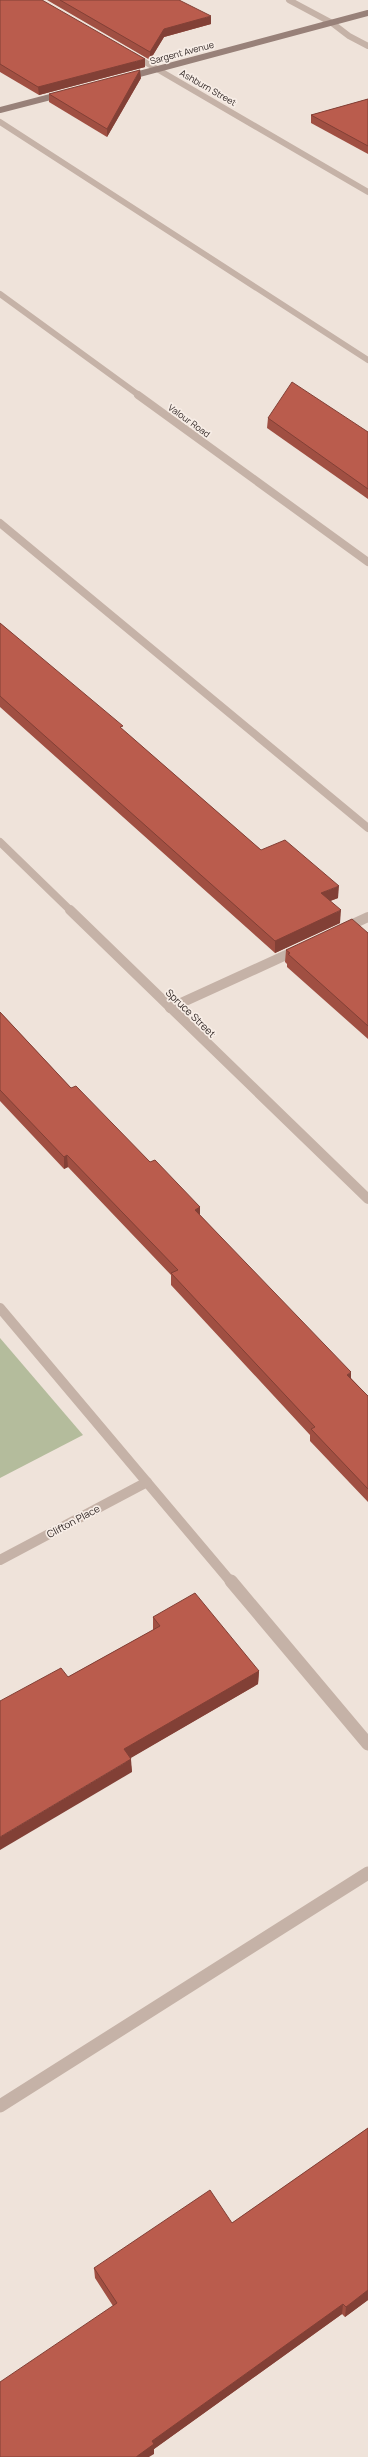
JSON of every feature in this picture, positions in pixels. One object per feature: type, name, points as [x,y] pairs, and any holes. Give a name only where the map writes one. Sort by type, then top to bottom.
[{"type":"main road","name":"Sargent Avenue","points":[[119,79],[368,13]]},
{"type":"main road","points":[[0,110],[67,92]]},
{"type":"street","points":[[289,0],[332,23],[349,36],[368,46]]},
{"type":"street","name":"Ashburn Street","points":[[125,51],[368,192]]},
{"type":"street","points":[[0,122],[368,360]]},
{"type":"street","name":"Valour Road","points":[[0,294],[368,562]]},
{"type":"street","points":[[0,523],[368,828]]},
{"type":"street","name":"Spruce Street","points":[[0,842],[368,1199]]},
{"type":"street","points":[[333,933],[368,918]]},
{"type":"street","points":[[170,1008],[305,946]]},
{"type":"street","points":[[0,1308],[368,1744]]},
{"type":"street","name":"Clifton Place","points":[[0,1560],[147,1482]]},
{"type":"street","points":[[0,2106],[368,1873]]},
{"type":"green space","points":[[0,1338],[83,1435],[0,1478]]},
{"type":"building","points":[[0,0],[42,0],[145,59],[38,87],[0,64]]},
{"type":"building","points":[[60,0],[179,0],[211,16],[164,29],[150,52]]},
{"type":"building","points":[[140,70],[107,129],[49,94]]},
{"type":"building","points":[[368,99],[368,146],[311,115]]},
{"type":"building","points":[[292,382],[368,432],[368,489],[268,418]]},
{"type":"building","points":[[0,623],[123,726],[120,727],[261,850],[285,840],[339,886],[321,893],[341,910],[275,941],[0,696]]},
{"type":"building","points":[[352,919],[368,933],[368,1026],[288,954],[290,953],[286,950]]},
{"type":"building","points":[[0,1012],[71,1088],[76,1086],[150,1162],[155,1160],[200,1207],[195,1210],[351,1372],[347,1375],[368,1396],[368,1489],[311,1429],[315,1427],[171,1273],[178,1270],[67,1155],[64,1157],[0,1090]]},
{"type":"building","points":[[195,1593],[259,1671],[124,1749],[131,1759],[0,1837],[0,1701],[61,1668],[68,1677],[160,1626],[153,1617]]},
{"type":"building","points":[[368,2128],[368,2290],[346,2307],[343,2304],[152,2441],[154,2444],[136,2457],[0,2457],[0,2382],[117,2303],[94,2268],[210,2190],[232,2223]]}]
